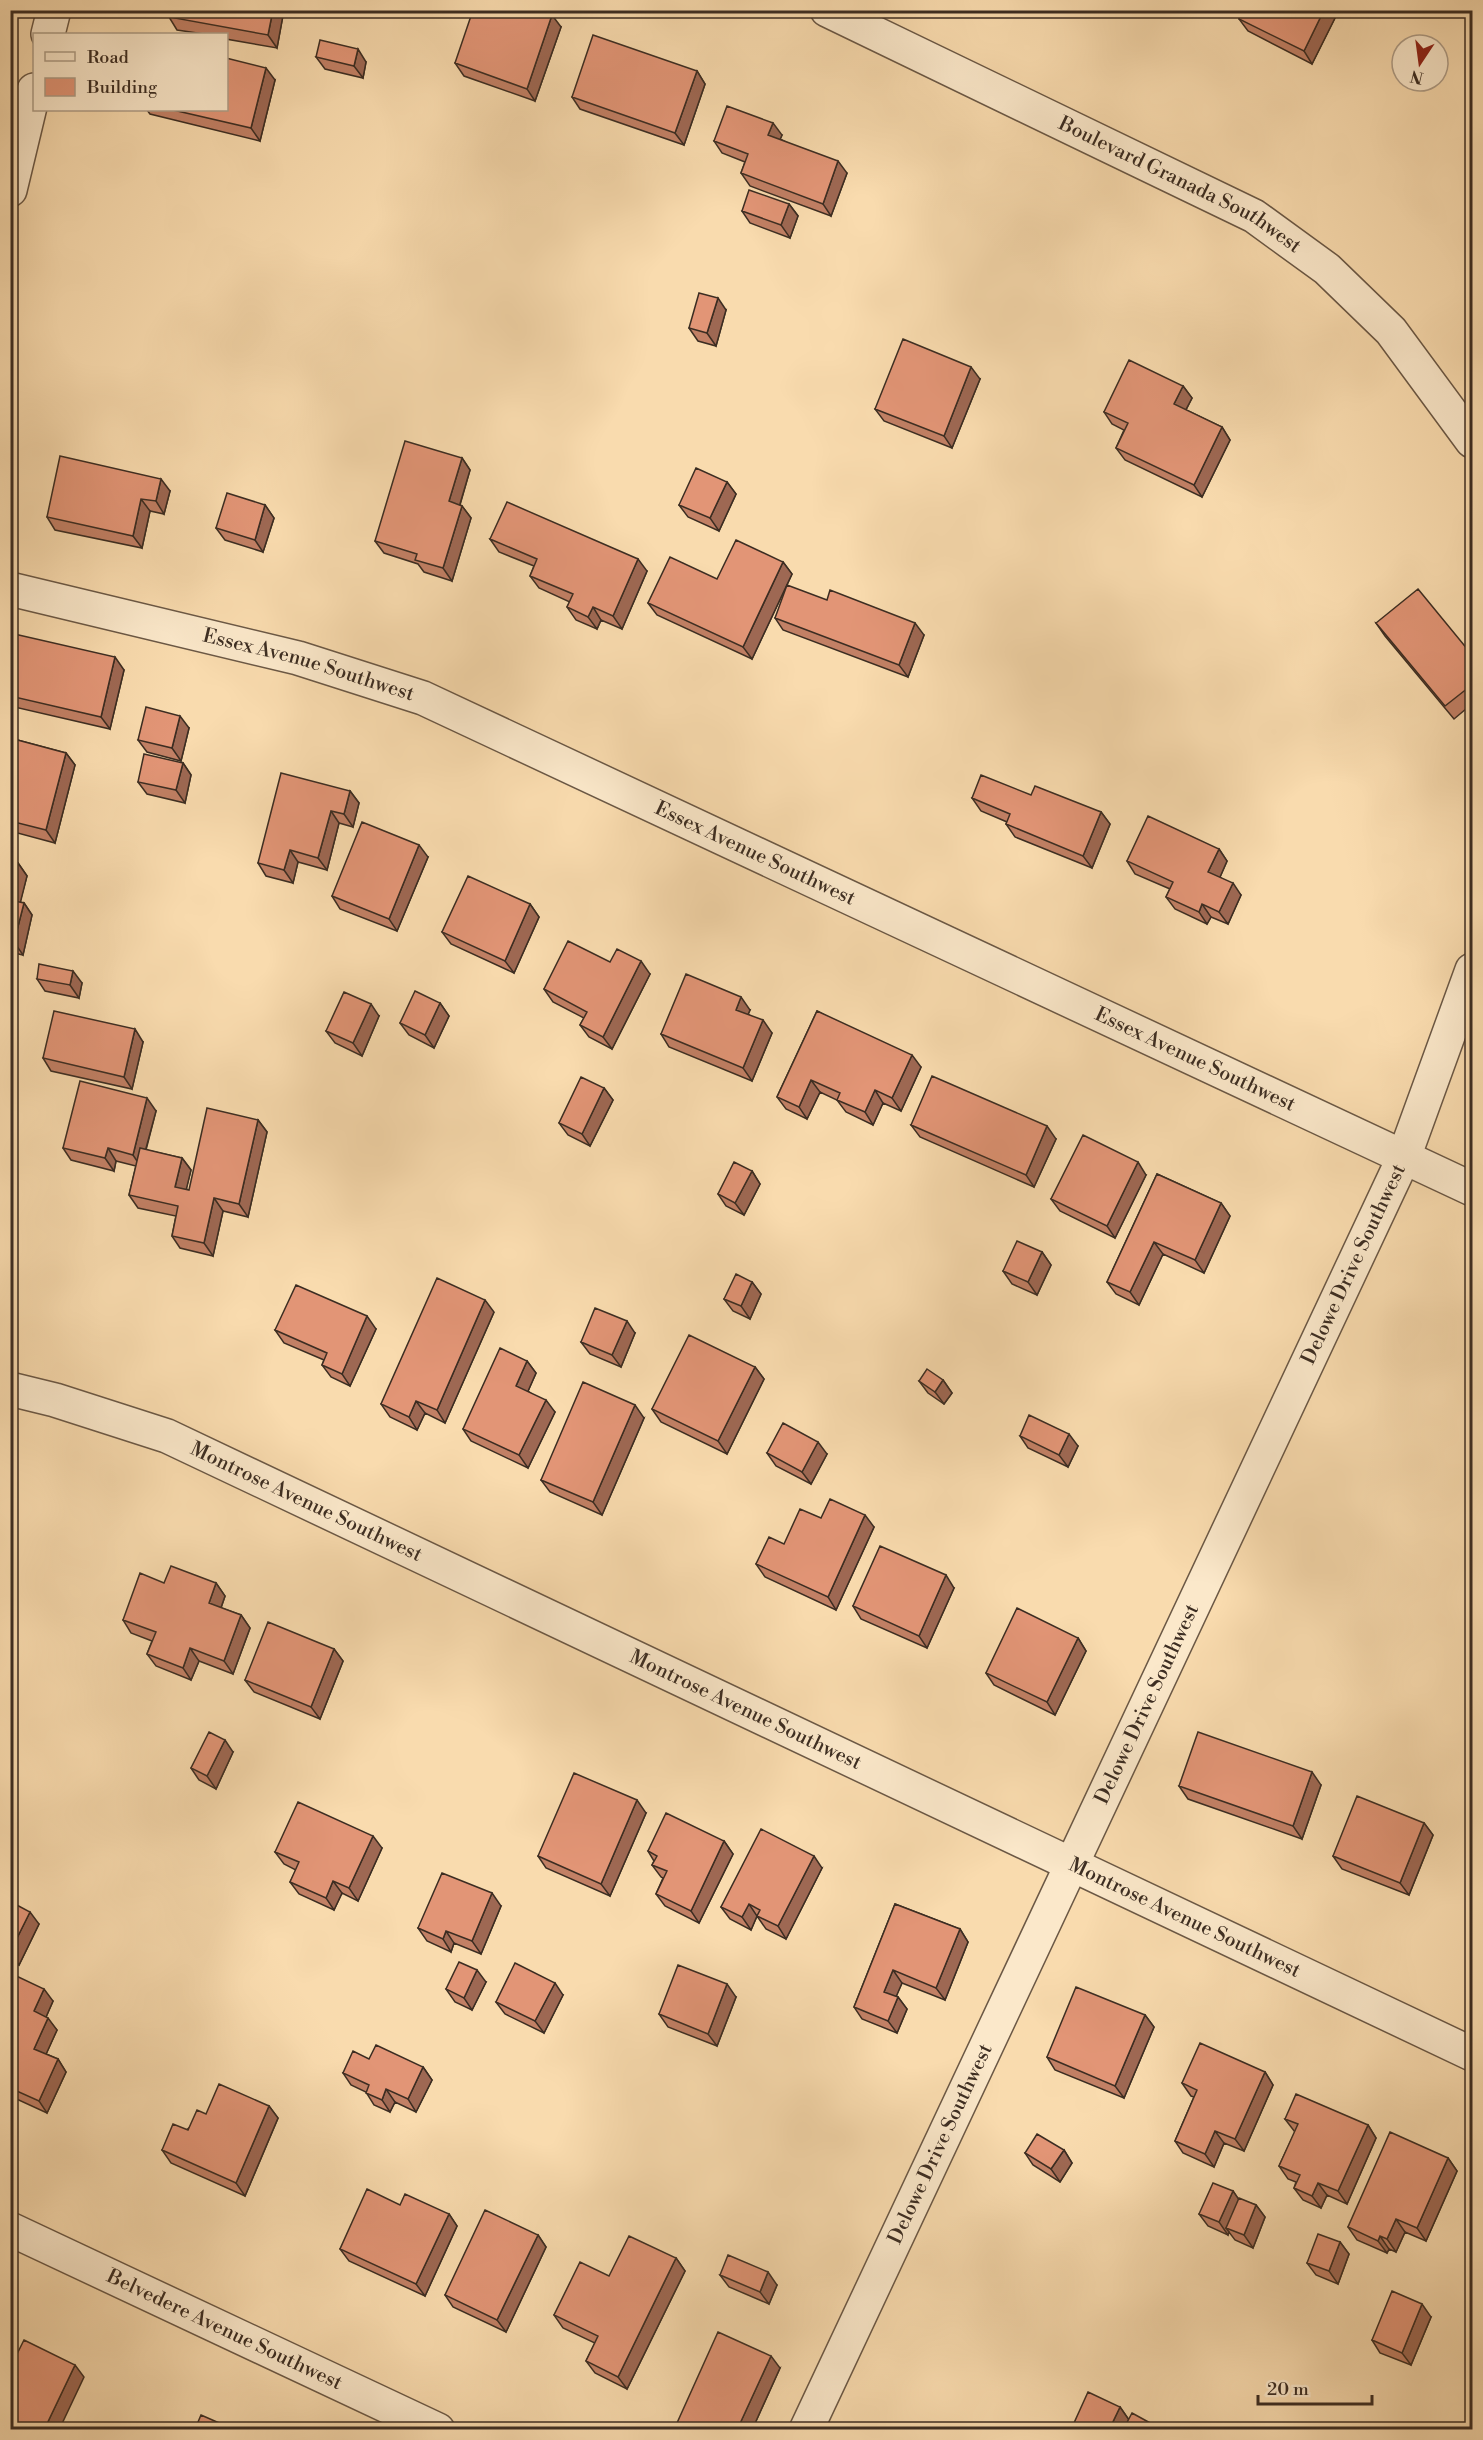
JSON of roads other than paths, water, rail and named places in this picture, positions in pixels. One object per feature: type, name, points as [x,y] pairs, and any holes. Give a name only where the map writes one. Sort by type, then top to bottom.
[{"type":"street","points":[[48,33],[54,10]]},
{"type":"street","name":"Boulevard Granada Southwest","points":[[827,10],[1254,216],[1327,269],[1390,331],[1473,441]]},
{"type":"street","points":[[10,190],[33,94]]},
{"type":"street","name":"Essex Avenue Southwest","points":[[10,589],[298,658],[423,698],[1473,1189]]},
{"type":"street","name":"Delowe Drive Southwest","points":[[806,2430],[1404,1157],[1473,970]]},
{"type":"street","name":"Montrose Avenue Southwest","points":[[10,1389],[55,1400],[167,1436],[1473,2054]]},
{"type":"street","name":"Belvedere Avenue Southwest","points":[[10,2229],[438,2430]]}]
